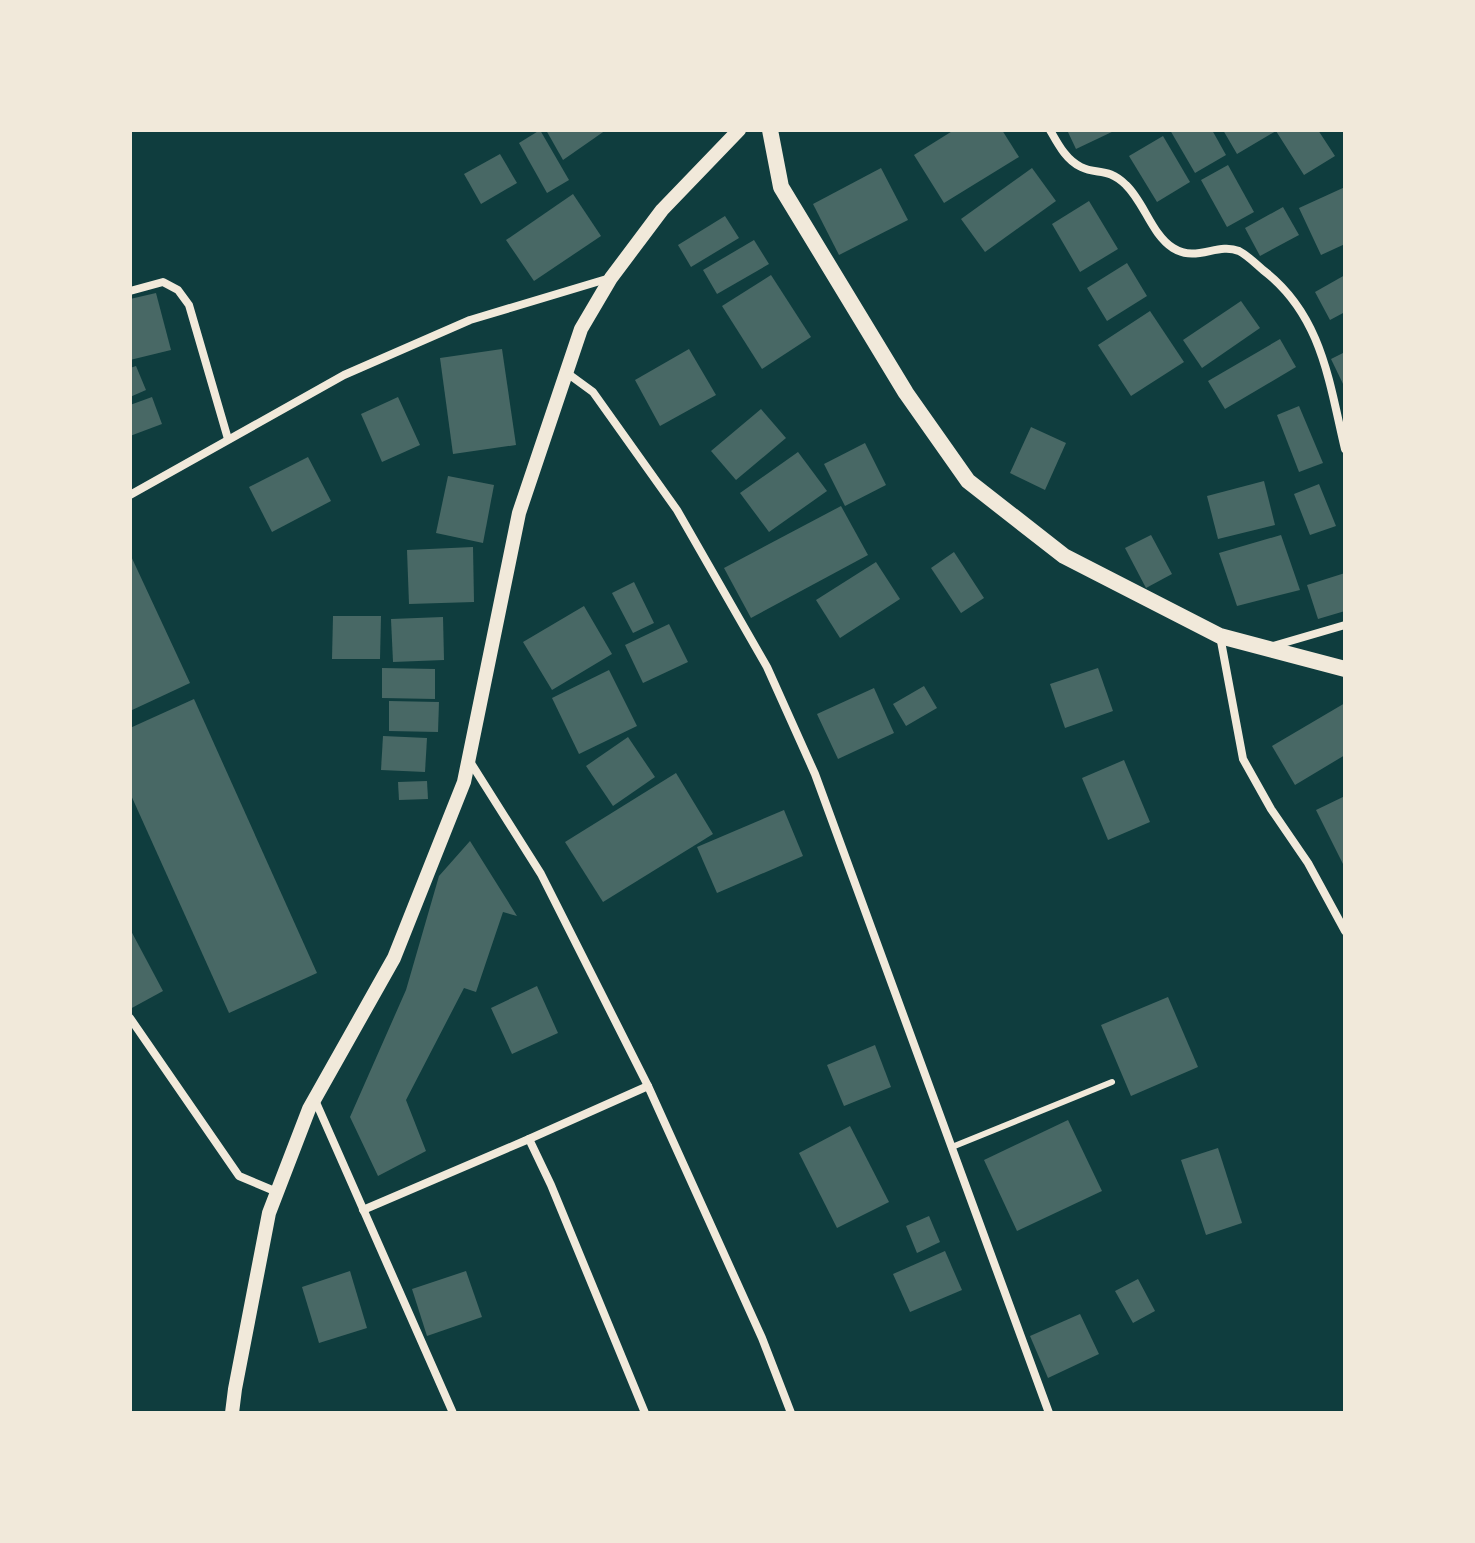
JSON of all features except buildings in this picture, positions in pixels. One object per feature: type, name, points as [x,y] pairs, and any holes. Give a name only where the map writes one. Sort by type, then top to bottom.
[{"type":"main road","points":[[770,130],[781,187],[906,393],[968,481],[1064,556],[1220,636],[1345,669]]},
{"type":"street","points":[[232,1413],[269,1213],[315,1099],[394,958],[464,782],[519,513],[581,329],[611,278],[662,210],[739,130]]},
{"type":"street","points":[[1050,130],[1066,156],[1083,168],[1106,171],[1126,185],[1172,248],[1190,255],[1225,248],[1239,251],[1284,286],[1322,352],[1345,449]]},
{"type":"street","points":[[130,495],[344,375],[470,320],[611,278]]},
{"type":"street","points":[[130,291],[163,282],[178,290],[189,305],[228,439]]},
{"type":"street","points":[[567,373],[593,392],[677,510],[767,667],[815,774],[1049,1413]]},
{"type":"street","points":[[1266,648],[1345,625]]},
{"type":"street","points":[[1220,636],[1243,759],[1271,809],[1308,863],[1345,931]]},
{"type":"street","points":[[468,759],[541,874],[648,1086],[762,1338],[791,1413]]},
{"type":"street","points":[[130,1018],[239,1176],[277,1192]]},
{"type":"street","points":[[363,1210],[648,1086]]},
{"type":"street","points":[[315,1099],[453,1413]]},
{"type":"street","points":[[529,1139],[645,1413]]},
{"type":"lane","points":[[952,1147],[1112,1082]]}]
